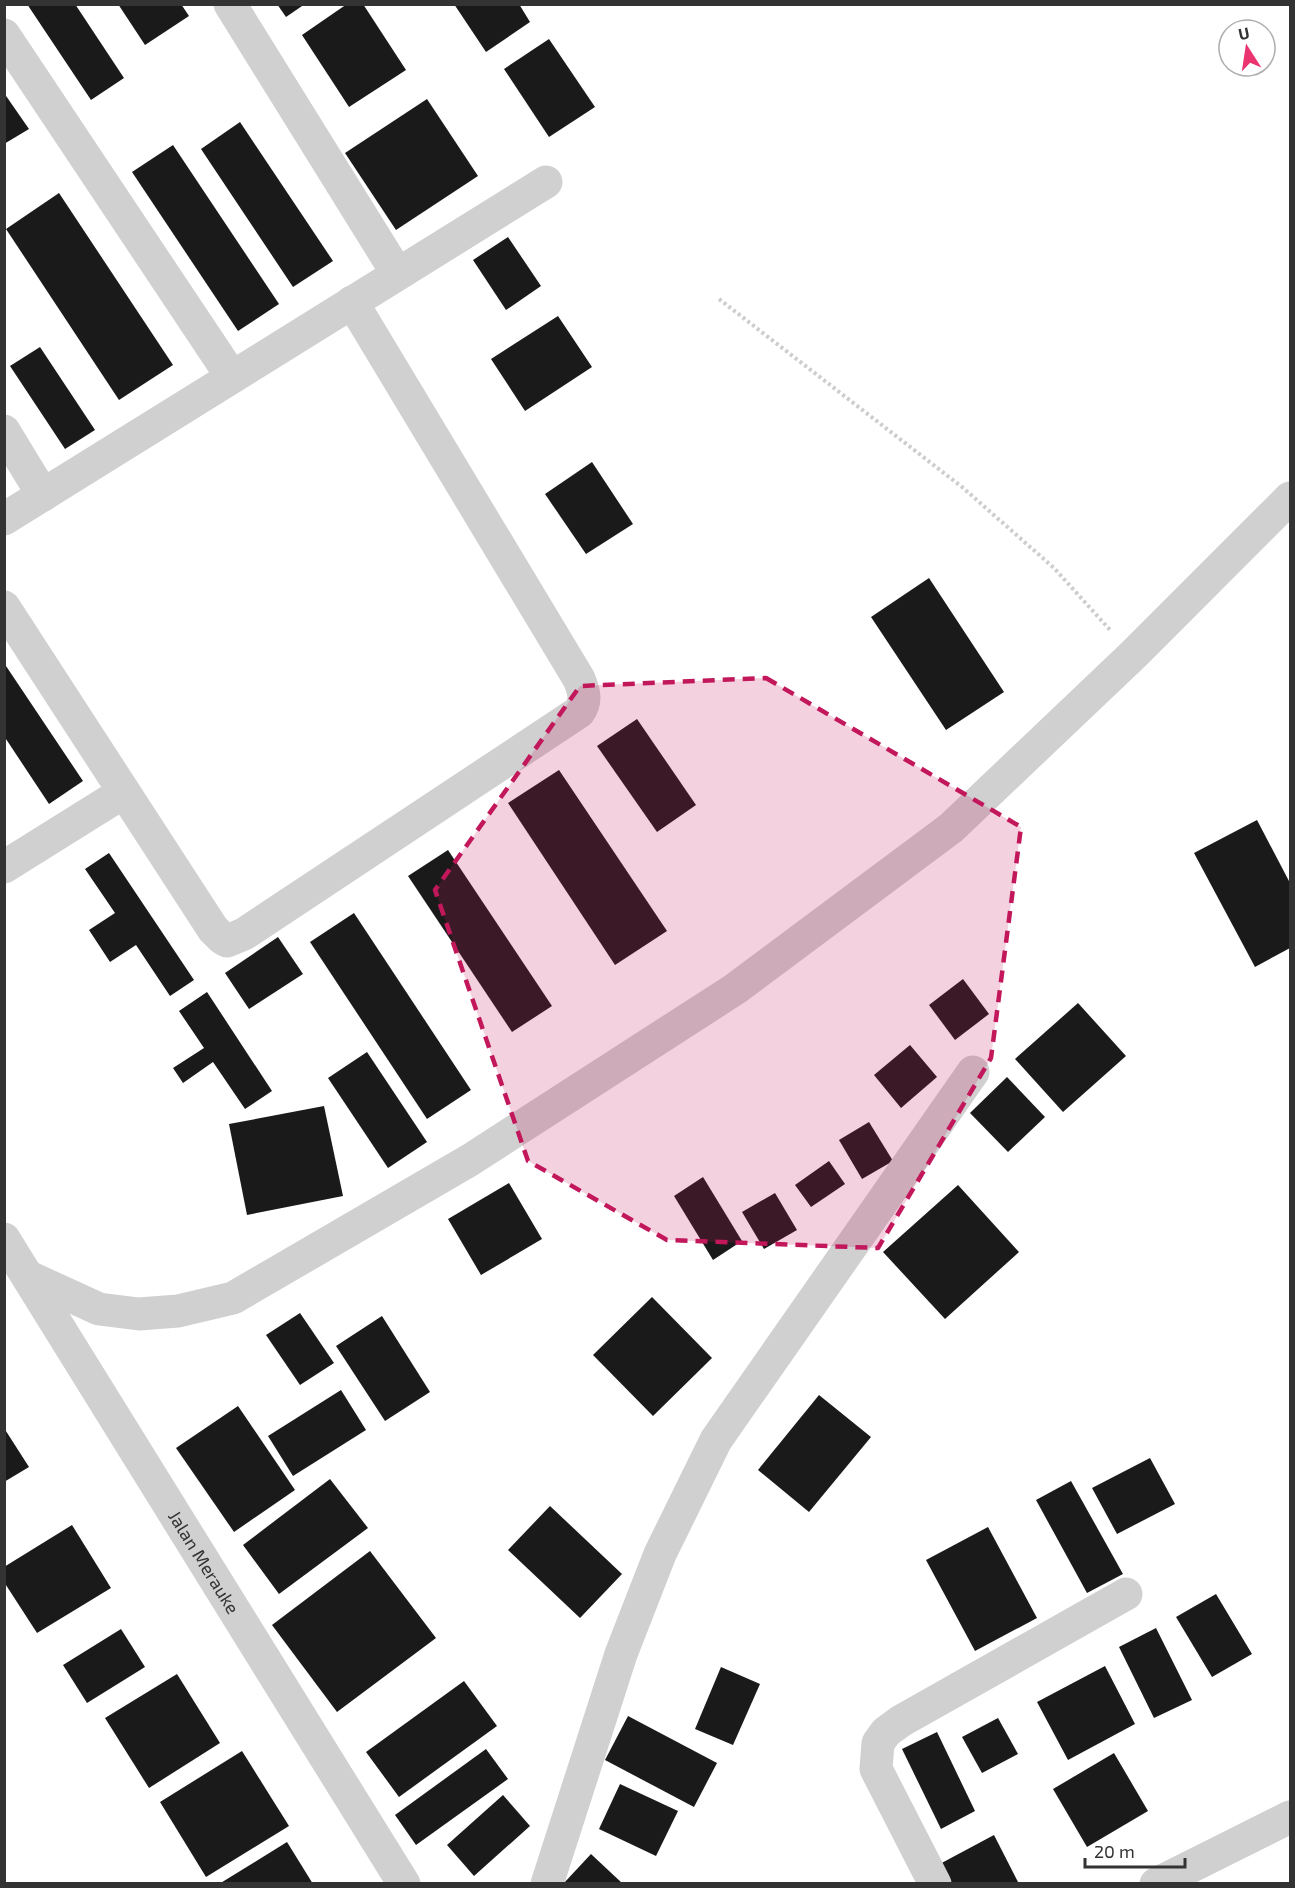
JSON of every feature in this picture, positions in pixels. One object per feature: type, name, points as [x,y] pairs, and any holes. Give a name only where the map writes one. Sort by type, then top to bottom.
[{"type":"street","points":[[230,4],[397,273]]},
{"type":"street","points":[[4,36],[232,377]]},
{"type":"street","points":[[4,519],[546,182]]},
{"type":"street","points":[[4,607],[213,929],[227,941],[244,934],[579,712],[584,698],[579,679],[352,302]]},
{"type":"street","points":[[4,431],[43,495]]},
{"type":"street","points":[[28,1277],[99,1309],[139,1314],[178,1311],[233,1298],[470,1160],[735,989],[951,828],[1290,498]]},
{"type":"street","points":[[4,867],[124,792]]},
{"type":"street","points":[[547,1884],[626,1642],[660,1554],[716,1440],[973,1072]]},
{"type":"street","name":"Jalan Merauke","points":[[4,1239],[404,1884]]},
{"type":"street","points":[[935,1884],[876,1769],[878,1743],[886,1732],[901,1721],[1126,1594]]},
{"type":"street","points":[[1156,1884],[1290,1817]]},
{"type":"path","points":[[719,299],[962,487],[1054,568],[1132,654]]},
{"type":"highlighted area","points":[[766,678],[1021,827],[991,1058],[878,1248],[667,1240],[528,1161],[435,890],[580,686]]},
{"type":"building","points":[[27,4],[75,4],[124,78],[91,100]]},
{"type":"building","points":[[118,4],[181,4],[189,16],[145,45]]},
{"type":"building","points":[[277,4],[305,4],[286,17]]},
{"type":"building","points":[[347,4],[363,4],[406,70],[349,107],[302,35]]},
{"type":"building","points":[[454,4],[519,4],[530,22],[486,52]]},
{"type":"building","points":[[549,39],[595,107],[549,137],[504,69]]},
{"type":"building","points":[[4,93],[29,129],[4,144]]},
{"type":"building","points":[[427,99],[478,176],[396,230],[345,153]]},
{"type":"building","points":[[240,122],[333,261],[293,287],[201,149]]},
{"type":"building","points":[[173,145],[279,304],[238,331],[132,172]]},
{"type":"building","points":[[59,193],[173,365],[119,400],[6,229]]},
{"type":"building","points":[[508,237],[541,286],[506,310],[473,260]]},
{"type":"building","points":[[558,316],[592,367],[525,411],[491,359]]},
{"type":"building","points":[[40,347],[95,430],[65,449],[10,366]]},
{"type":"building","points":[[592,462],[633,524],[586,554],[545,494]]},
{"type":"building","points":[[929,578],[1004,692],[946,730],[871,617]]},
{"type":"building","points":[[4,663],[83,781],[49,804],[4,736]]},
{"type":"building","points":[[637,719],[696,805],[657,832],[597,746]]},
{"type":"building","points":[[559,770],[667,931],[615,965],[508,803]]},
{"type":"building","points":[[1257,820],[1290,883],[1290,948],[1255,967],[1194,853]]},
{"type":"building","points":[[448,850],[552,1006],[512,1032],[408,876]]},
{"type":"building","points":[[109,853],[194,980],[170,996],[136,945],[110,962],[89,930],[115,913],[85,869]]},
{"type":"building","points":[[354,913],[471,1090],[427,1119],[310,942]]},
{"type":"building","points":[[278,937],[303,974],[249,1009],[225,973]]},
{"type":"building","points":[[963,979],[989,1014],[955,1040],[929,1005]]},
{"type":"building","points":[[207,992],[272,1091],[245,1109],[213,1062],[183,1083],[173,1068],[204,1048],[179,1011]]},
{"type":"building","points":[[1078,1003],[1126,1056],[1063,1112],[1015,1059]]},
{"type":"building","points":[[910,1045],[937,1077],[901,1108],[874,1075]]},
{"type":"building","points":[[367,1052],[427,1142],[388,1168],[328,1078]]},
{"type":"building","points":[[1007,1077],[1045,1117],[1008,1152],[970,1113]]},
{"type":"building","points":[[324,1106],[343,1196],[247,1215],[229,1124]]},
{"type":"building","points":[[869,1122],[893,1161],[862,1179],[839,1140]]},
{"type":"building","points":[[829,1161],[845,1184],[811,1207],[795,1185]]},
{"type":"building","points":[[703,1177],[742,1241],[713,1260],[674,1196]]},
{"type":"building","points":[[509,1183],[542,1239],[481,1275],[448,1219]]},
{"type":"building","points":[[958,1185],[1019,1252],[945,1319],[883,1252]]},
{"type":"building","points":[[775,1193],[797,1230],[764,1249],[742,1212]]},
{"type":"building","points":[[652,1297],[712,1358],[653,1416],[593,1355]]},
{"type":"building","points":[[300,1313],[334,1363],[300,1385],[266,1335]]},
{"type":"building","points":[[382,1316],[430,1392],[385,1421],[336,1346]]},
{"type":"building","points":[[341,1390],[366,1430],[293,1476],[268,1436]]},
{"type":"building","points":[[819,1395],[871,1437],[809,1512],[758,1470]]},
{"type":"building","points":[[238,1406],[295,1490],[234,1532],[176,1448]]},
{"type":"building","points":[[4,1428],[29,1467],[4,1482]]},
{"type":"building","points":[[1150,1458],[1175,1504],[1117,1534],[1092,1488]]},
{"type":"building","points":[[330,1479],[368,1528],[279,1594],[243,1545]]},
{"type":"building","points":[[1071,1481],[1123,1574],[1087,1593],[1036,1500]]},
{"type":"building","points":[[550,1506],[622,1574],[580,1618],[508,1550]]},
{"type":"building","points":[[72,1525],[111,1588],[37,1633],[4,1582],[4,1567]]},
{"type":"building","points":[[988,1527],[1037,1618],[975,1651],[926,1560]]},
{"type":"building","points":[[370,1551],[436,1638],[337,1712],[272,1625]]},
{"type":"building","points":[[1216,1594],[1252,1654],[1212,1677],[1176,1617]]},
{"type":"building","points":[[1156,1628],[1192,1700],[1154,1718],[1119,1647]]},
{"type":"building","points":[[121,1629],[145,1667],[87,1703],[63,1665]]},
{"type":"building","points":[[1105,1666],[1135,1724],[1068,1760],[1037,1702]]},
{"type":"building","points":[[721,1667],[760,1684],[733,1745],[695,1729]]},
{"type":"building","points":[[177,1674],[220,1743],[149,1788],[105,1718]]},
{"type":"building","points":[[464,1681],[497,1726],[399,1797],[366,1752]]},
{"type":"building","points":[[628,1716],[717,1763],[694,1807],[605,1760]]},
{"type":"building","points":[[998,1718],[1018,1754],[982,1773],[962,1737]]},
{"type":"building","points":[[937,1732],[975,1811],[941,1829],[902,1749]]},
{"type":"building","points":[[486,1749],[508,1779],[416,1845],[395,1815]]},
{"type":"building","points":[[242,1751],[289,1826],[206,1877],[160,1802]]},
{"type":"building","points":[[1114,1753],[1148,1811],[1087,1847],[1053,1789]]},
{"type":"building","points":[[620,1784],[678,1811],[656,1856],[599,1829]]},
{"type":"building","points":[[503,1795],[530,1826],[474,1876],[447,1845]]},
{"type":"building","points":[[994,1835],[1019,1884],[946,1884],[936,1866]]},
{"type":"building","points":[[287,1842],[313,1884],[219,1884]]},
{"type":"building","points":[[591,1854],[623,1884],[563,1884]]}]
